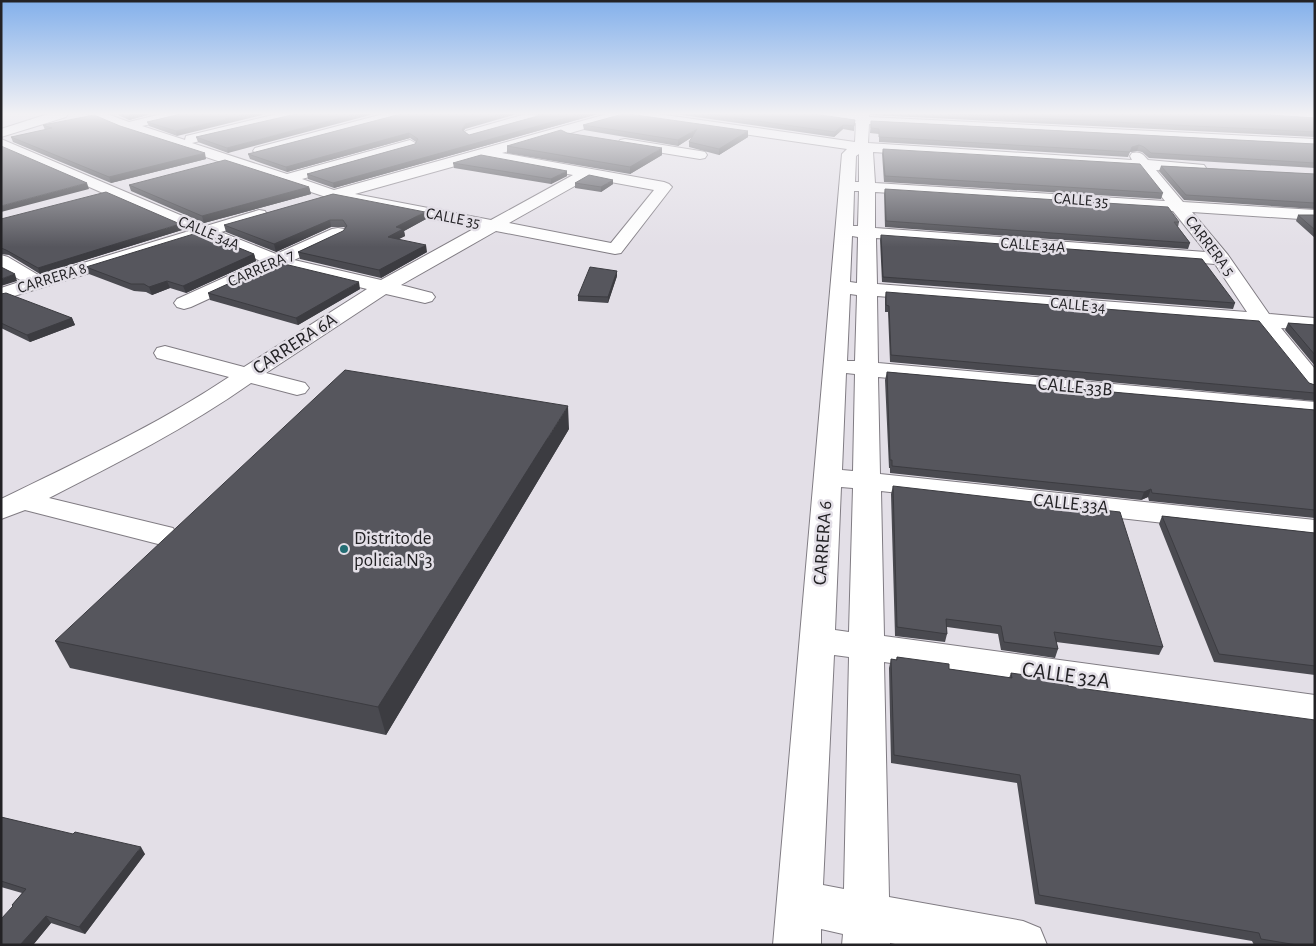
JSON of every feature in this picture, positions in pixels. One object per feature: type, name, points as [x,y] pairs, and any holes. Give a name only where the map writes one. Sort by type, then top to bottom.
[{"type":"street","name":"CALLE 34A","points":[[35,158],[276,261],[425,298]]},
{"type":"street","name":"CALLE 35","points":[[223,158],[332,194],[615,249],[664,187],[587,173]]},
{"type":"street","points":[[201,167],[235,158]]},
{"type":"street","points":[[285,178],[366,158]]},
{"type":"street","points":[[457,158],[463,160]]},
{"type":"street","points":[[304,202],[469,158]]},
{"type":"street","points":[[506,158],[587,173]]},
{"type":"street","name":"CARRERA 6","points":[[866,158],[857,186],[854,288],[867,368],[866,930]]},
{"type":"street","points":[[1094,158],[1145,165],[1215,169]]},
{"type":"street","name":"CARRERA 5","points":[[1139,158],[1222,259],[1263,320],[1315,384]]},
{"type":"street","name":"CARRERA 6A","points":[[12,505],[125,449],[212,399],[288,347],[384,287],[587,173]]},
{"type":"street","points":[[92,196],[138,184]]},
{"type":"street","name":"CALLE 35","points":[[857,186],[1315,215]]},
{"type":"street","name":"CARRERA 8","points":[[1,294],[277,210]]},
{"type":"street","name":"CALLE 34A","points":[[856,232],[1222,259]]},
{"type":"street","name":"CARRERA 7","points":[[184,303],[338,233]]},
{"type":"street","points":[[1,261],[37,282]]},
{"type":"street","name":"CARRERA 6","points":[[799,924],[835,365],[854,288]]},
{"type":"street","name":"CALLE 34","points":[[854,288],[1315,324]]},
{"type":"street","points":[[164,353],[297,388]]},
{"type":"street","name":"CALLE 33B","points":[[835,365],[1315,409]]},
{"type":"street","name":"CALLE 33A","points":[[828,477],[1315,530]]},
{"type":"street","points":[[12,505],[162,535]]},
{"type":"street","name":"CALLE 32A","points":[[817,640],[1315,710]]},
{"type":"street","points":[[799,924],[1023,945]]},
{"type":"building","points":[[1,158],[29,158],[87,183],[1,206]]},
{"type":"building","points":[[63,158],[184,158],[109,177]]},
{"type":"building","points":[[260,158],[318,158],[286,167]]},
{"type":"building","points":[[364,158],[422,158],[333,183],[307,174]]},
{"type":"building","points":[[470,158],[498,158],[567,171],[551,179],[453,163]]},
{"type":"building","points":[[578,158],[645,158],[630,167]]},
{"type":"building","points":[[884,158],[1040,158],[1140,164],[1163,193],[885,176]]},
{"type":"building","points":[[1235,158],[1315,158],[1315,163]]},
{"type":"building","points":[[225,160],[309,187],[202,216],[129,185]]},
{"type":"building","points":[[1161,166],[1315,174],[1315,203],[1186,195]]},
{"type":"building","points":[[589,175],[613,180],[601,187],[575,183]]},
{"type":"building","points":[[885,189],[1168,207],[1179,222],[1174,222],[1190,243],[886,221]]},
{"type":"building","points":[[106,192],[180,224],[38,268],[1,248],[1,219]]},
{"type":"building","points":[[333,194],[425,212],[396,227],[403,229],[388,237],[426,245],[379,270],[298,252],[343,231],[347,226],[343,220],[330,220],[274,244],[224,225]]},
{"type":"building","points":[[1298,215],[1315,215],[1315,230]]},
{"type":"building","points":[[200,232],[254,254],[183,286],[167,281],[149,287],[144,284],[131,284],[86,267]]},
{"type":"building","points":[[881,235],[1202,259],[1235,303],[883,277]]},
{"type":"building","points":[[276,262],[359,282],[296,318],[208,293]]},
{"type":"building","points":[[1,267],[15,274],[1,279]]},
{"type":"building","points":[[590,267],[617,271],[608,297],[578,296]]},
{"type":"building","points":[[886,292],[1259,321],[1309,383],[1315,385],[1315,393],[891,355],[889,306],[886,305]]},
{"type":"building","points":[[6,293],[72,318],[27,335],[1,323],[1,294]]},
{"type":"building","points":[[1288,323],[1315,325],[1315,355]]},
{"type":"building","name":"Distrito de policia N°3","points":[[345,370],[568,406],[378,707],[55,641]]},
{"type":"building","points":[[887,372],[1315,410],[1315,510],[1152,493],[1151,489],[1144,492],[892,466],[892,460],[890,460]]},
{"type":"building","points":[[893,486],[1120,512],[1163,647],[1054,632],[1058,649],[1004,642],[1001,626],[946,619],[947,634],[897,627]]},
{"type":"building","points":[[1162,516],[1315,533],[1315,666],[1219,654]]},
{"type":"building","points":[[897,657],[949,664],[949,669],[1012,678],[1011,673],[1067,681],[1068,686],[1086,689],[1315,720],[1315,945],[1297,945],[1261,939],[1259,933],[1039,895],[1020,775],[894,755],[891,659],[897,660]]},
{"type":"building","points":[[1,817],[73,834],[75,832],[141,847],[79,927],[46,916],[20,945],[1,945],[1,919],[26,889],[1,881]]},
{"type":"place","name":"Distrito de policia N°3","points":[[344,549]]}]
